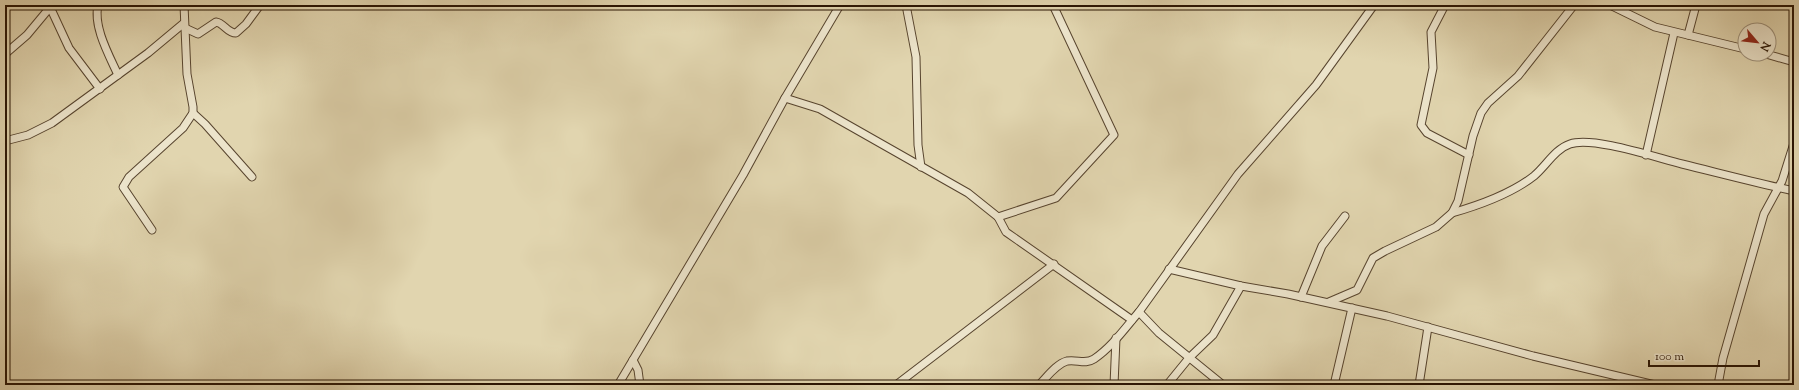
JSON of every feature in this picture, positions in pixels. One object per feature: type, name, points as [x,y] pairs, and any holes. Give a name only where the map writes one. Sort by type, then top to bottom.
[{"type":"street","points":[[98,5],[100,28],[118,75]]},
{"type":"street","points":[[152,230],[125,193],[123,185],[128,177],[183,128],[193,113],[194,107],[187,74],[184,5]]},
{"type":"street","points":[[184,25],[198,34],[216,22],[231,32],[236,33],[246,24],[260,5]]},
{"type":"street","points":[[618,385],[744,175],[785,98],[840,5]]},
{"type":"street","points":[[906,5],[916,57],[917,138],[921,167]]},
{"type":"street","points":[[998,217],[1056,198],[1114,135],[1053,5]]},
{"type":"street","points":[[1039,385],[1063,363],[1077,360],[1086,362],[1095,359],[1132,320],[1238,174],[1316,85],[1374,5]]},
{"type":"street","points":[[1445,5],[1431,32],[1433,68],[1421,125],[1427,132],[1469,156]]},
{"type":"street","points":[[1452,213],[1458,201],[1480,113],[1488,103],[1518,76],[1574,5]]},
{"type":"street","points":[[1610,5],[1645,23],[1674,33],[1737,47]]},
{"type":"street","points":[[1688,35],[1696,5]]},
{"type":"street","points":[[5,54],[27,35],[51,6],[69,48],[100,88]]},
{"type":"street","points":[[5,141],[38,131],[52,123],[184,25]]},
{"type":"street","points":[[1646,155],[1674,33]]},
{"type":"street","points":[[1777,57],[1794,62]]},
{"type":"street","points":[[785,98],[820,109],[968,193],[998,217],[1006,232],[1054,264],[1132,320]]},
{"type":"street","points":[[193,113],[205,124],[252,177]]},
{"type":"street","points":[[1327,303],[1357,290],[1373,258],[1436,226],[1452,213],[1482,204],[1518,186],[1535,175],[1562,148],[1571,144],[1593,143],[1794,191]]},
{"type":"street","points":[[1718,385],[1723,358],[1764,214],[1779,187],[1794,144]]},
{"type":"street","points":[[1301,297],[1308,276],[1322,246],[1345,216]]},
{"type":"street","points":[[896,385],[1054,264]]},
{"type":"street","points":[[1169,269],[1241,286],[1352,308],[1533,356],[1655,385]]},
{"type":"street","points":[[1167,385],[1189,358],[1213,335],[1241,286]]},
{"type":"street","points":[[1334,385],[1352,308]]},
{"type":"street","points":[[1139,312],[1152,326],[1223,385]]},
{"type":"street","points":[[1419,385],[1428,327]]},
{"type":"street","points":[[1114,385],[1116,338]]},
{"type":"street","points":[[633,360],[638,370],[640,385]]}]
